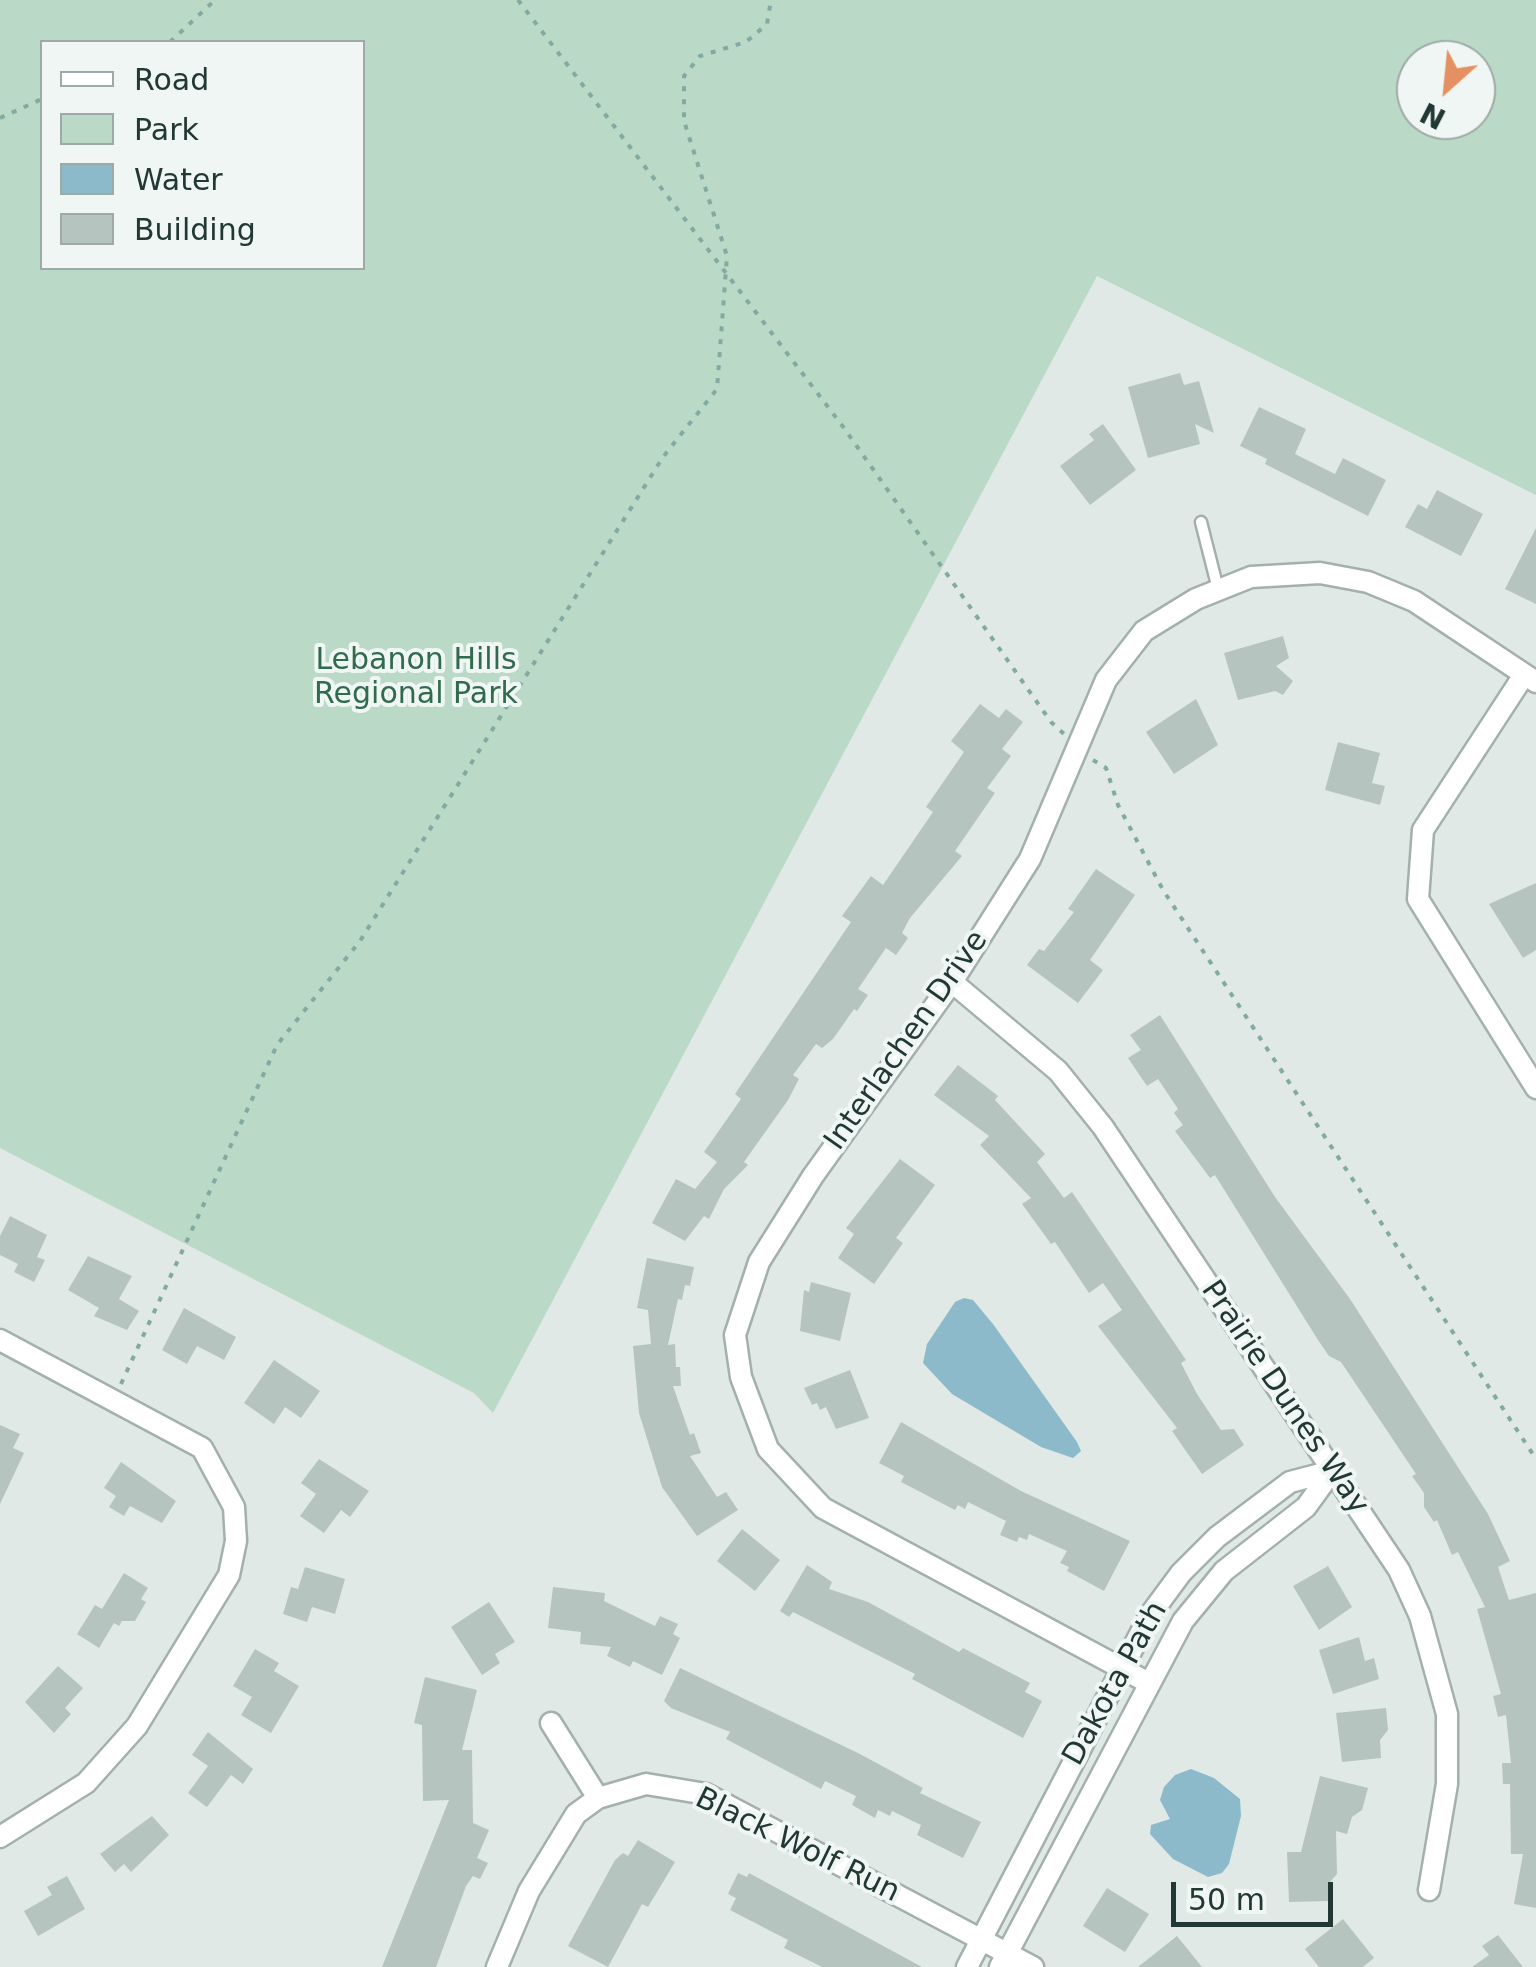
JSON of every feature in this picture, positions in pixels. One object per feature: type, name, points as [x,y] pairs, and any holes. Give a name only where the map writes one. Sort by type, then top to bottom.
[{"type":"street","name":"Interlachen Drive","points":[[1147,1682],[823,1508],[768,1448],[741,1378],[735,1334],[758,1262],[813,1176],[952,982],[1030,859],[1106,680],[1144,631],[1250,577],[1320,573],[1368,582],[1414,601],[1530,678]]},
{"type":"street","points":[[1530,678],[1423,830],[1418,899],[1536,1088]]},
{"type":"street","name":"Prairie Dunes Way","points":[[952,982],[1058,1071],[1103,1128],[1400,1570],[1420,1616],[1447,1714],[1447,1784],[1429,1890]]},
{"type":"street","points":[[0,1340],[202,1448],[234,1507],[236,1541],[228,1575],[137,1726],[86,1784],[0,1837]]},
{"type":"street","name":"Dakota Path","points":[[967,1967],[1150,1615],[1181,1573],[1217,1536],[1290,1482],[1332,1471]]},
{"type":"street","name":"Dakota Path","points":[[1003,1960],[1147,1682],[1183,1621],[1224,1571],[1306,1507],[1332,1471]]},
{"type":"street","points":[[552,1723],[598,1798]]},
{"type":"street","name":"Black Wolf Run","points":[[497,1967],[529,1891],[576,1814],[598,1798],[646,1784],[706,1794],[981,1940],[1003,1960],[1033,1967]]},
{"type":"lane","points":[[1201,522],[1218,590]]},
{"type":"path","points":[[172,40],[215,0]]},
{"type":"path","points":[[518,0],[560,61],[625,135],[726,276],[844,428],[1050,722],[1106,768],[1118,805],[1164,890],[1536,1459]]},
{"type":"path","points":[[114,1400],[277,1045],[360,941],[663,456],[716,389],[726,276],[722,240],[684,121],[684,76],[700,56],[746,42],[767,24],[770,0]]},
{"type":"path","points":[[0,118],[40,100]]},
{"type":"green space","name":"Lebanon Hills Regional Park","points":[[0,0],[1536,0],[1536,495],[1097,276],[493,1413],[474,1393],[0,1148]]},
{"type":"water","points":[[973,1300],[993,1324],[1077,1442],[1081,1451],[1073,1458],[1041,1447],[952,1394],[923,1363],[927,1344],[955,1302]]},
{"type":"water","points":[[1191,1769],[1214,1778],[1240,1799],[1241,1816],[1229,1864],[1222,1873],[1208,1877],[1173,1859],[1150,1834],[1151,1825],[1170,1819],[1160,1800],[1164,1787],[1175,1775]]},
{"type":"building","points":[[1180,373],[1184,385],[1199,381],[1214,433],[1195,424],[1200,444],[1148,458],[1128,387]]},
{"type":"building","points":[[1259,407],[1306,429],[1295,454],[1335,474],[1343,458],[1386,480],[1368,516],[1265,464],[1267,459],[1240,446]]},
{"type":"building","points":[[1103,424],[1136,470],[1090,505],[1060,466],[1094,440],[1089,434]]},
{"type":"building","points":[[1437,490],[1483,514],[1461,556],[1405,527],[1418,504],[1427,509]]},
{"type":"building","points":[[1536,528],[1536,604],[1505,589]]},
{"type":"building","points":[[1283,636],[1289,658],[1276,666],[1293,681],[1283,695],[1275,691],[1238,700],[1224,653]]},
{"type":"building","points":[[1196,699],[1218,745],[1174,774],[1146,732]]},
{"type":"building","points":[[980,704],[999,718],[1006,709],[1023,722],[1002,749],[1011,756],[987,788],[995,793],[955,851],[962,856],[910,918],[902,933],[908,938],[896,955],[886,948],[858,989],[868,995],[857,1011],[854,1009],[822,1048],[816,1044],[793,1075],[799,1079],[788,1100],[744,1162],[748,1165],[724,1189],[709,1219],[704,1216],[685,1241],[652,1223],[676,1179],[695,1189],[717,1162],[704,1152],[741,1099],[735,1094],[851,922],[842,916],[871,876],[883,885],[933,812],[926,807],[964,752],[951,741]]},
{"type":"building","points":[[1338,742],[1380,753],[1372,783],[1385,786],[1380,805],[1325,790]]},
{"type":"building","points":[[1096,869],[1135,895],[1090,960],[1103,970],[1078,1003],[1027,965],[1039,949],[1044,951],[1074,912],[1068,909]]},
{"type":"building","points":[[1536,883],[1536,950],[1523,958],[1489,904]]},
{"type":"building","points":[[1160,1015],[1275,1197],[1350,1299],[1488,1514],[1510,1561],[1498,1567],[1509,1600],[1536,1593],[1536,1908],[1514,1904],[1523,1854],[1511,1854],[1510,1784],[1503,1784],[1502,1763],[1511,1763],[1506,1715],[1498,1717],[1493,1696],[1501,1694],[1477,1609],[1485,1607],[1458,1552],[1452,1555],[1437,1520],[1434,1522],[1424,1507],[1424,1493],[1412,1476],[1416,1474],[1341,1362],[1329,1356],[1318,1340],[1215,1175],[1210,1178],[1175,1131],[1183,1125],[1174,1113],[1178,1109],[1158,1079],[1147,1086],[1128,1058],[1141,1050],[1130,1035]]},
{"type":"building","points":[[958,1065],[998,1096],[995,1100],[1045,1154],[1037,1162],[1064,1198],[1072,1192],[1186,1360],[1181,1363],[1221,1430],[1234,1429],[1244,1445],[1202,1474],[1172,1431],[1177,1428],[1098,1326],[1122,1310],[1103,1283],[1089,1293],[1055,1242],[1051,1244],[1022,1204],[1031,1198],[980,1145],[989,1136],[934,1095]]},
{"type":"building","points":[[900,1159],[935,1185],[896,1238],[903,1243],[874,1284],[838,1258],[854,1234],[846,1228]]},
{"type":"building","points":[[10,1216],[47,1235],[37,1257],[45,1260],[34,1282],[14,1272],[18,1264],[0,1255],[0,1236]]},
{"type":"building","points":[[88,1256],[132,1276],[119,1299],[139,1311],[127,1330],[94,1316],[99,1308],[68,1290]]},
{"type":"building","points":[[647,1258],[694,1267],[690,1286],[685,1285],[682,1300],[678,1299],[668,1345],[675,1344],[676,1367],[680,1367],[681,1386],[673,1386],[690,1435],[694,1433],[701,1453],[690,1456],[717,1497],[726,1492],[738,1510],[697,1536],[662,1487],[639,1413],[633,1346],[651,1344],[648,1310],[637,1308]]},
{"type":"building","points":[[811,1282],[851,1293],[840,1341],[800,1331],[804,1290],[809,1292]]},
{"type":"building","points":[[184,1308],[236,1337],[224,1360],[197,1346],[187,1364],[162,1350]]},
{"type":"building","points":[[274,1360],[320,1391],[301,1418],[285,1407],[274,1424],[244,1403]]},
{"type":"building","points":[[850,1370],[869,1418],[836,1429],[826,1407],[820,1410],[817,1403],[812,1405],[804,1388]]},
{"type":"building","points":[[901,1422],[1021,1491],[1130,1541],[1104,1591],[1067,1571],[1069,1567],[1060,1563],[1067,1551],[1029,1534],[1027,1540],[1019,1537],[1017,1542],[1000,1535],[1006,1521],[968,1502],[965,1509],[958,1505],[955,1510],[901,1482],[904,1476],[879,1463]]},
{"type":"building","points":[[0,1425],[20,1434],[13,1448],[24,1453],[0,1504]]},
{"type":"building","points":[[319,1459],[369,1491],[350,1517],[341,1510],[324,1533],[300,1516],[316,1494],[301,1483]]},
{"type":"building","points":[[121,1462],[176,1501],[162,1523],[130,1506],[124,1516],[109,1507],[116,1496],[104,1488]]},
{"type":"building","points":[[742,1529],[780,1560],[755,1591],[717,1561]]},
{"type":"building","points":[[807,1565],[832,1582],[829,1589],[868,1602],[959,1652],[963,1648],[1030,1683],[1025,1692],[1042,1701],[1023,1738],[912,1679],[915,1674],[793,1612],[789,1617],[780,1611]]},
{"type":"building","points":[[1328,1566],[1352,1607],[1319,1630],[1293,1586]]},
{"type":"building","points":[[305,1567],[345,1579],[335,1614],[312,1607],[307,1622],[283,1614],[291,1587],[298,1589]]},
{"type":"building","points":[[124,1573],[148,1588],[141,1599],[146,1602],[135,1621],[122,1621],[119,1626],[114,1623],[99,1648],[77,1634],[95,1605],[102,1609]]},
{"type":"building","points":[[553,1587],[605,1593],[604,1601],[655,1626],[660,1616],[678,1624],[673,1634],[680,1638],[662,1675],[633,1661],[630,1667],[607,1656],[611,1647],[580,1644],[581,1632],[548,1628]]},
{"type":"building","points":[[489,1602],[515,1642],[495,1654],[500,1663],[482,1675],[451,1627]]},
{"type":"building","points":[[1359,1637],[1365,1661],[1374,1658],[1379,1679],[1333,1694],[1319,1650]]},
{"type":"building","points":[[255,1649],[279,1663],[274,1671],[299,1686],[271,1733],[241,1715],[252,1697],[233,1686]]},
{"type":"building","points":[[58,1666],[83,1688],[65,1708],[71,1714],[54,1733],[25,1702]]},
{"type":"building","points":[[680,1668],[858,1753],[923,1788],[920,1793],[981,1822],[963,1858],[917,1835],[921,1825],[892,1811],[890,1816],[878,1810],[875,1818],[852,1805],[856,1796],[825,1781],[821,1789],[726,1739],[730,1732],[671,1708],[664,1701]]},
{"type":"building","points":[[425,1677],[477,1690],[462,1750],[472,1750],[473,1823],[489,1830],[477,1858],[488,1863],[480,1879],[473,1876],[466,1886],[436,1967],[382,1967],[449,1800],[423,1801],[422,1725],[414,1723]]},
{"type":"building","points":[[1386,1708],[1388,1730],[1380,1740],[1381,1758],[1342,1762],[1336,1713]]},
{"type":"building","points":[[208,1732],[253,1769],[243,1784],[231,1775],[207,1807],[188,1793],[208,1766],[192,1755]]},
{"type":"building","points":[[1320,1776],[1368,1788],[1362,1810],[1352,1817],[1347,1834],[1336,1831],[1337,1874],[1329,1883],[1329,1901],[1289,1902],[1287,1852],[1301,1852]]},
{"type":"building","points":[[152,1816],[169,1835],[131,1872],[124,1864],[115,1872],[100,1854]]},
{"type":"building","points":[[638,1840],[675,1862],[648,1907],[642,1904],[608,1967],[568,1946],[615,1860],[623,1853],[628,1856]]},
{"type":"building","points":[[738,1873],[747,1877],[749,1873],[922,1967],[822,1967],[784,1948],[788,1940],[730,1910],[736,1898],[728,1894]]},
{"type":"building","points":[[67,1876],[85,1909],[38,1936],[24,1911],[52,1895],[47,1887]]},
{"type":"building","points":[[1107,1888],[1149,1914],[1125,1952],[1083,1926]]},
{"type":"building","points":[[1343,1919],[1374,1958],[1363,1967],[1319,1967],[1305,1949]]},
{"type":"building","points":[[1498,1935],[1523,1967],[1472,1967],[1489,1955],[1482,1946]]},
{"type":"building","points":[[1177,1936],[1202,1967],[1138,1967]]}]
